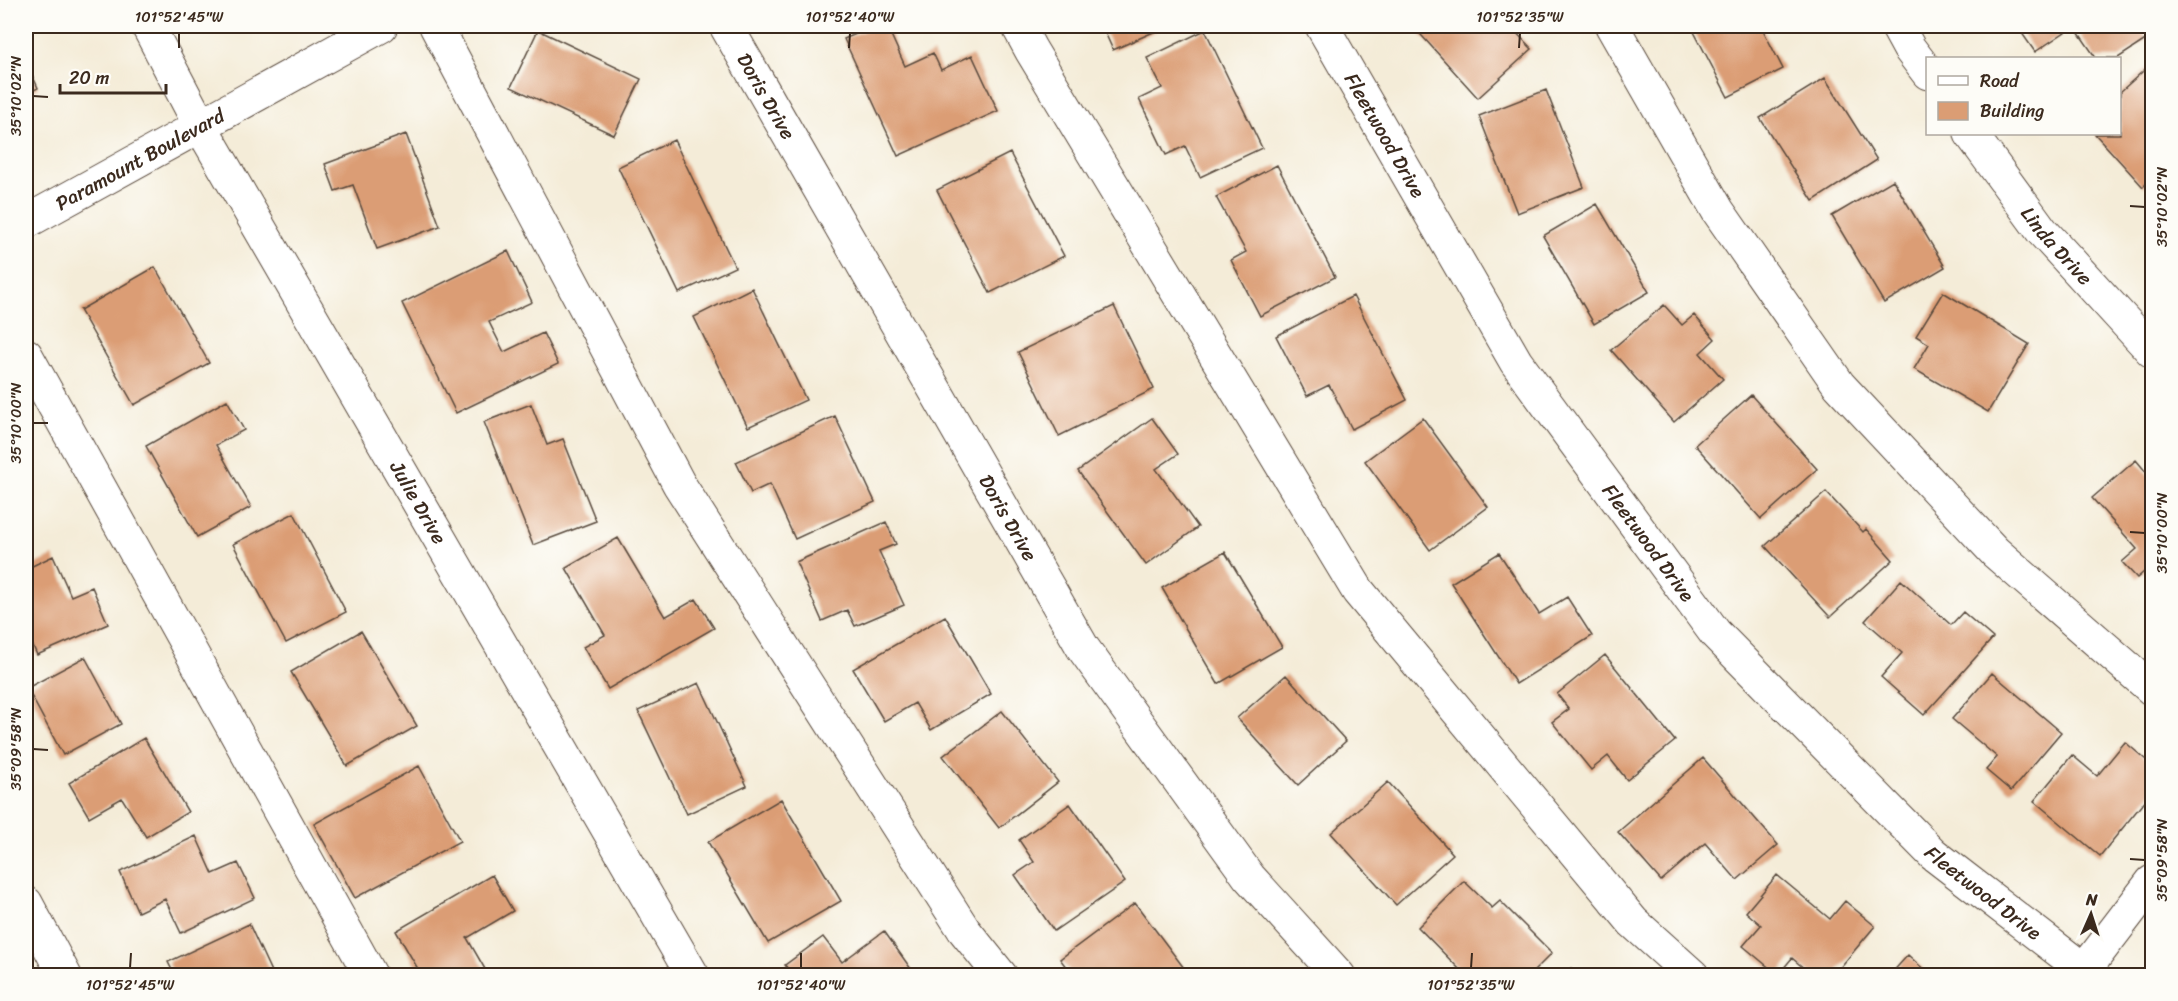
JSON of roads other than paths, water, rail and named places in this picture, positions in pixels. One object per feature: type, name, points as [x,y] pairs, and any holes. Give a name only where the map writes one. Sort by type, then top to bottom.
[{"type":"street","name":"Julie Drive","points":[[148,26],[201,127],[693,975]]},
{"type":"street","name":"Paramount Boulevard","points":[[26,222],[381,26]]},
{"type":"street","points":[[436,26],[679,484],[964,930],[1002,975]]},
{"type":"street","name":"Doris Drive","points":[[726,26],[1083,648],[1249,878],[1339,975]]},
{"type":"street","points":[[1018,26],[1359,591],[1633,922],[1693,975]]},
{"type":"street","name":"Fleetwood Drive","points":[[1323,26],[1516,363],[1715,633],[1933,854],[2082,973]]},
{"type":"street","points":[[1612,26],[1718,212],[1839,385],[1995,552],[2152,689]]},
{"type":"street","points":[[1897,26],[1926,71]]},
{"type":"street","name":"Linda Drive","points":[[1972,135],[2042,231],[2152,351]]},
{"type":"street","points":[[26,355],[370,975]]},
{"type":"street","points":[[2082,973],[2152,882]]},
{"type":"street","points":[[26,903],[65,975]]}]
